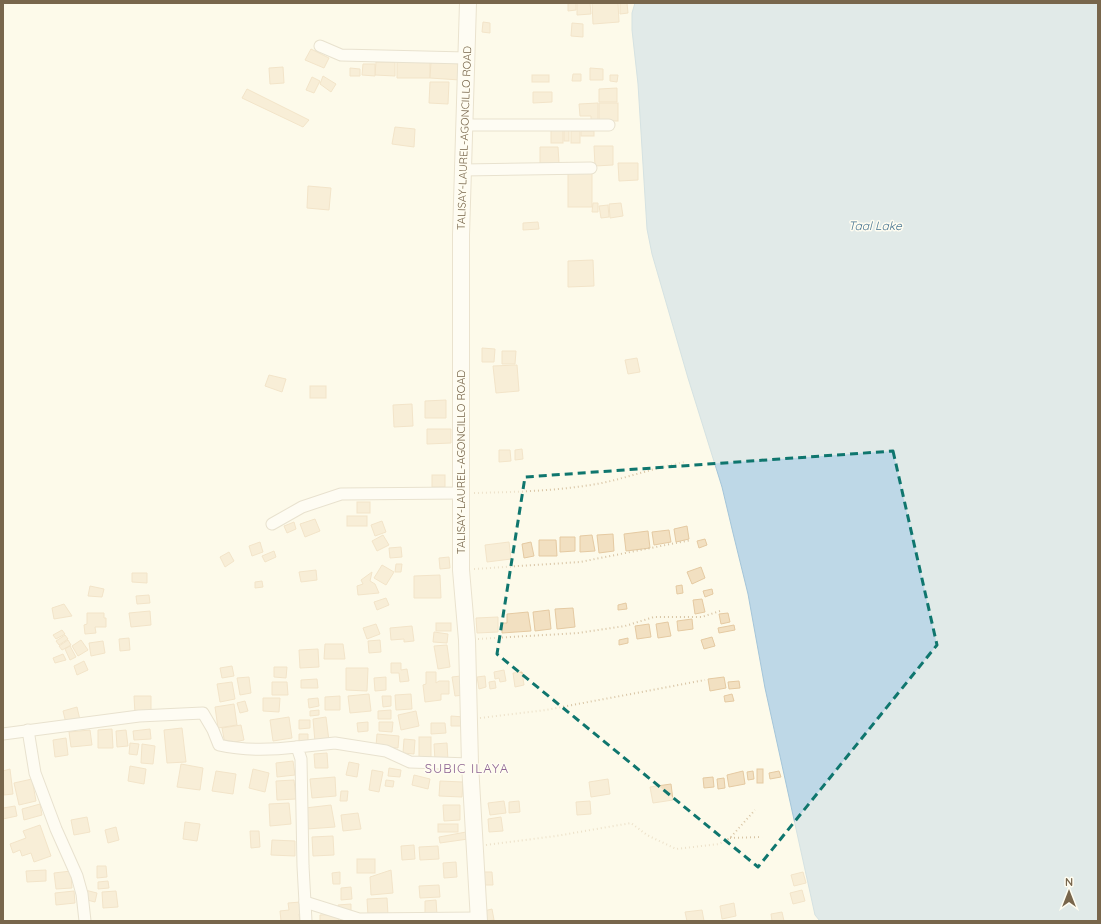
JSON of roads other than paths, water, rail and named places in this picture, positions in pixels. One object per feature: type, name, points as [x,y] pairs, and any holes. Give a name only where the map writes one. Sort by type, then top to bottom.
[{"type":"main road","name":"TALISAY-LAUREL-AGONCILLO ROAD","points":[[468,3],[463,170],[460,570],[467,640],[470,764],[479,920]]},
{"type":"street","points":[[320,46],[341,55],[466,58]]},
{"type":"street","points":[[464,125],[609,125]]},
{"type":"street","points":[[463,170],[591,168]]},
{"type":"street","points":[[272,524],[302,507],[341,494],[461,493]]},
{"type":"street","points":[[3,734],[139,716],[203,713],[214,730],[219,745],[245,749],[298,747],[335,743],[386,751],[410,762],[470,764]]},
{"type":"street","points":[[28,730],[35,773],[56,829],[77,876],[82,894],[86,921]]},
{"type":"street","points":[[298,747],[301,759],[306,921]]},
{"type":"street","points":[[305,902],[359,919],[479,920]]},
{"type":"water","name":"Taal Lake","points":[[635,3],[1098,3],[1098,921],[820,921],[815,915],[765,688],[748,594],[722,487],[688,378],[652,254],[647,229],[638,84],[632,30],[632,13]]},
{"type":"district","name":"SUBIC ILAYA","points":[[467,768]]}]
